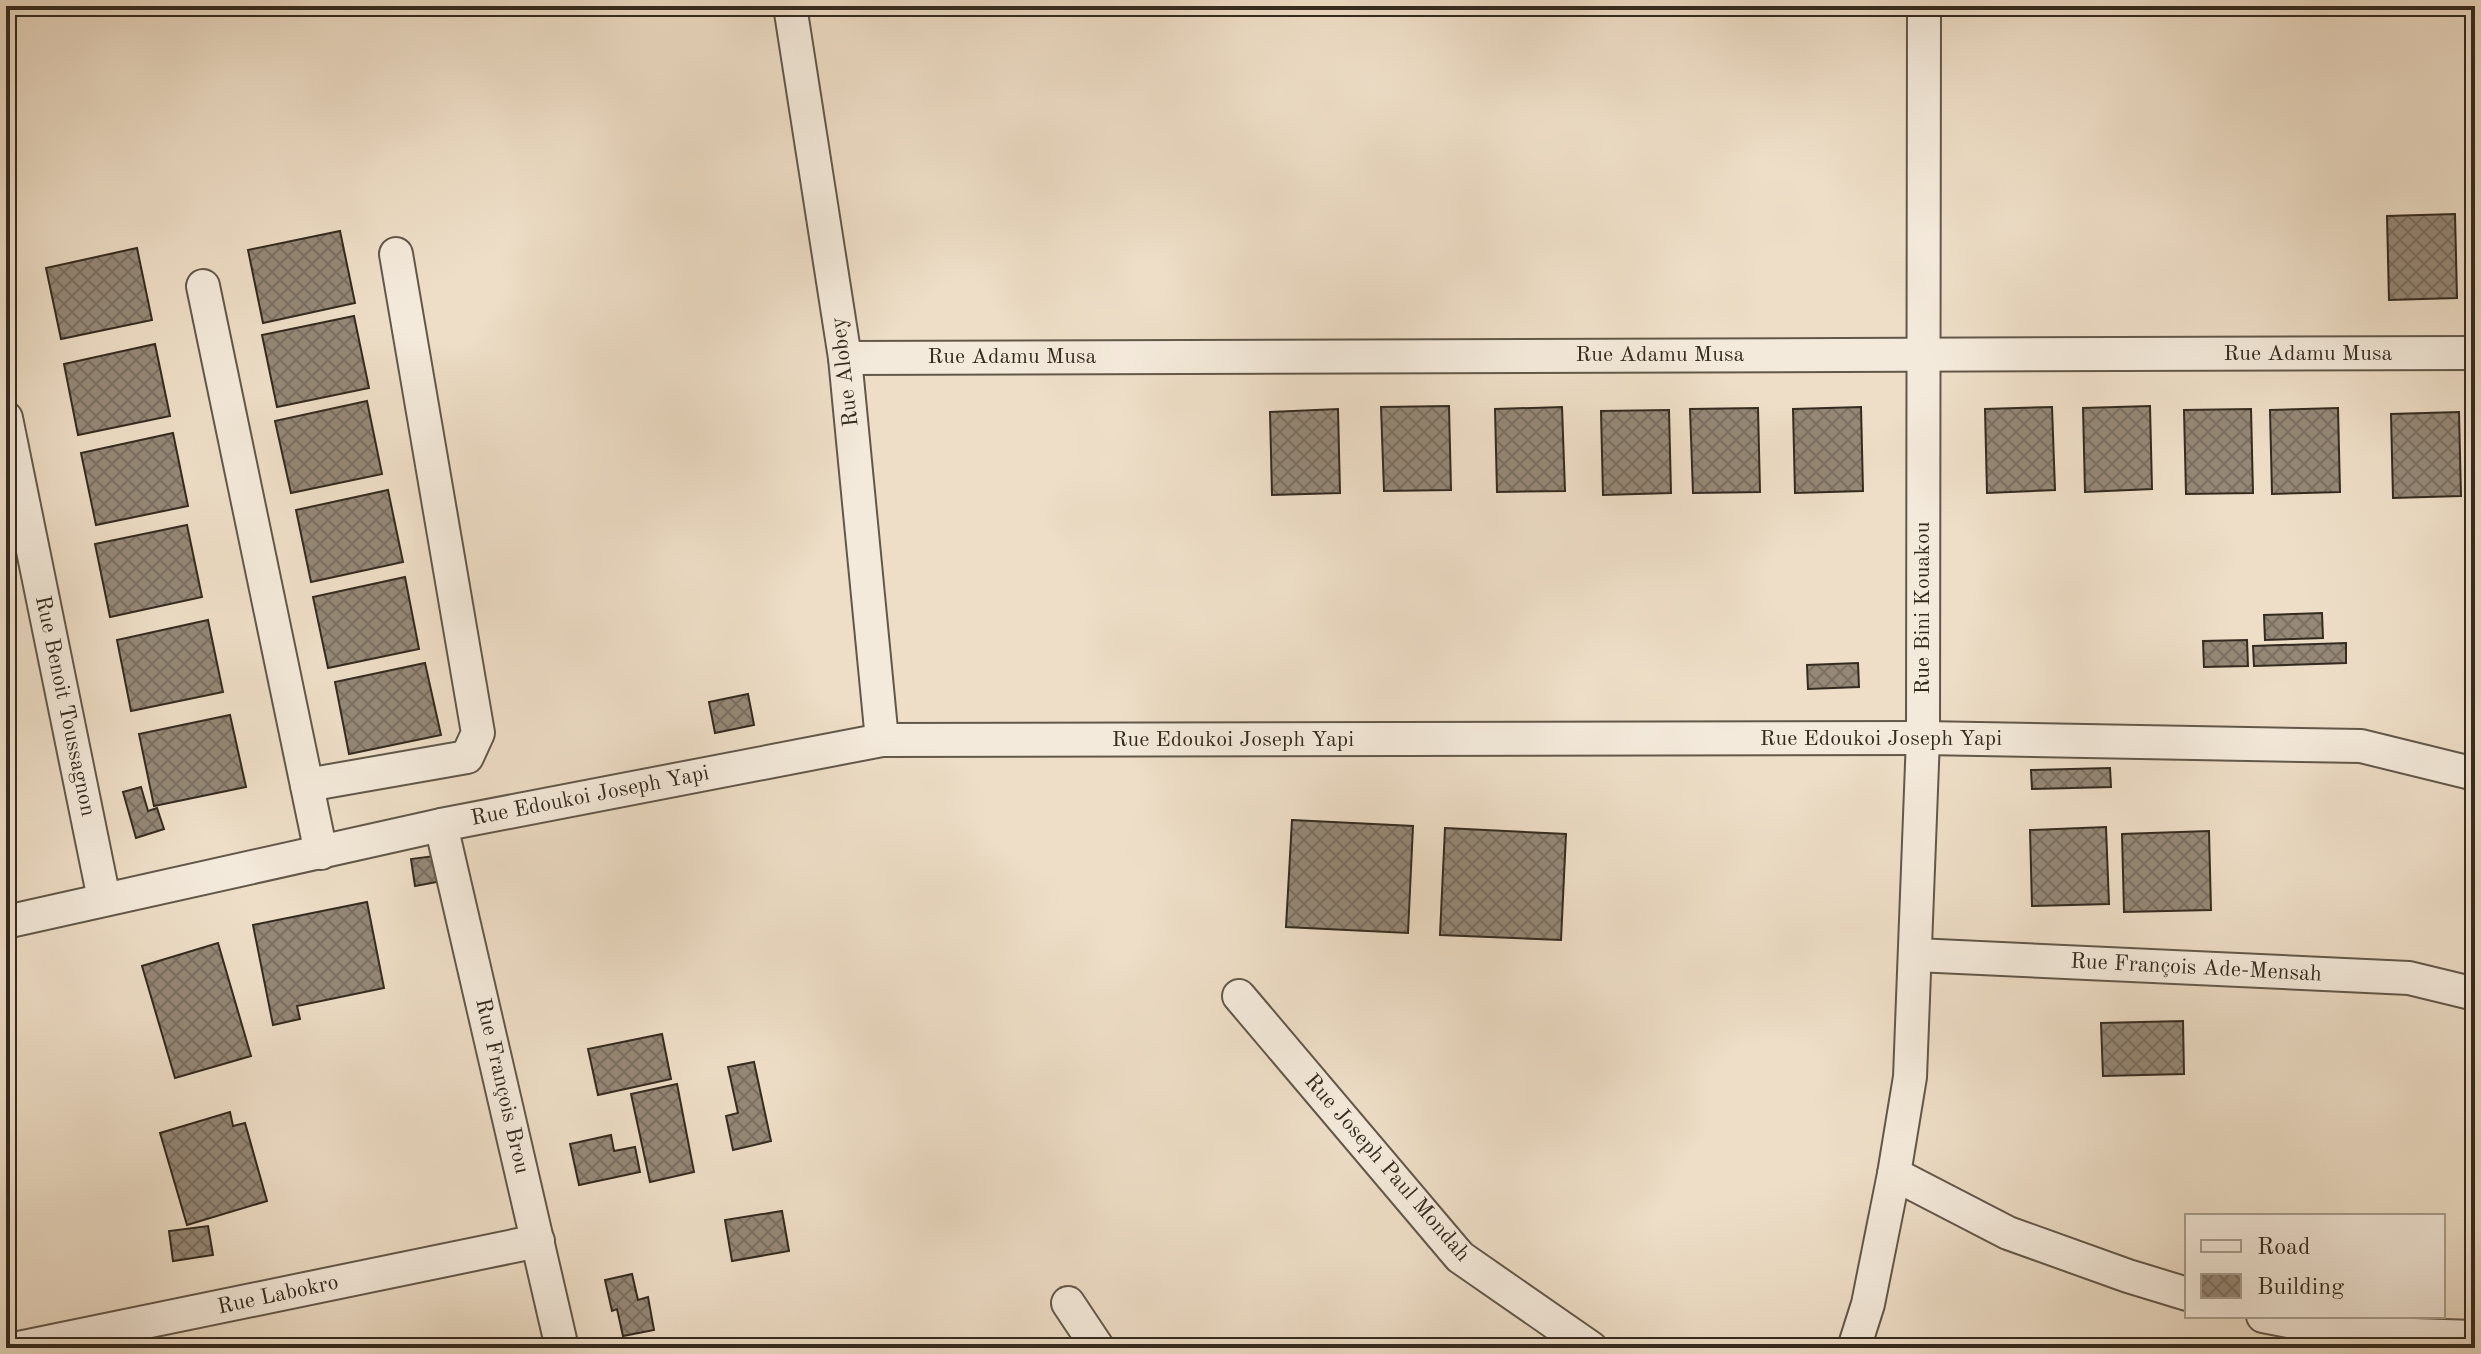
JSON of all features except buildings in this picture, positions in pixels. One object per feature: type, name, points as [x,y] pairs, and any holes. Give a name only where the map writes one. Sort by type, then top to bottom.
[{"type":"street","name":"Rue Alobey","points":[[790,6],[845,358],[882,740]]},
{"type":"street","name":"Rue Bini Kouakou","points":[[1854,1348],[1868,1304],[1910,1077],[1923,738],[1924,6]]},
{"type":"street","points":[[307,785],[467,757],[478,733],[396,254]]},
{"type":"street","points":[[203,286],[321,853]]},
{"type":"street","name":"Rue Adamu Musa","points":[[845,358],[2475,353]]},
{"type":"street","name":"Rue Benoit Toussagnon","points":[[6,418],[104,899]]},
{"type":"street","name":"Rue Edoukoi Joseph Yapi","points":[[6,922],[441,825],[882,740],[1923,738],[2361,746],[2475,774]]},
{"type":"street","name":"Rue François Brou","points":[[441,825],[562,1348]]},
{"type":"street","name":"Rue François Ade-Mensah","points":[[1916,955],[2409,978],[2475,994]]},
{"type":"street","name":"Rue Joseph Paul Mondah","points":[[1239,996],[1460,1257],[1591,1348]]},
{"type":"street","points":[[1894,1174],[2008,1233],[2185,1293]]},
{"type":"street","name":"Rue Labokro","points":[[19,1348],[538,1241]]},
{"type":"street","points":[[1068,1303],[1098,1348]]},
{"type":"street","points":[[2273,1318],[2351,1333],[2475,1337]]}]
